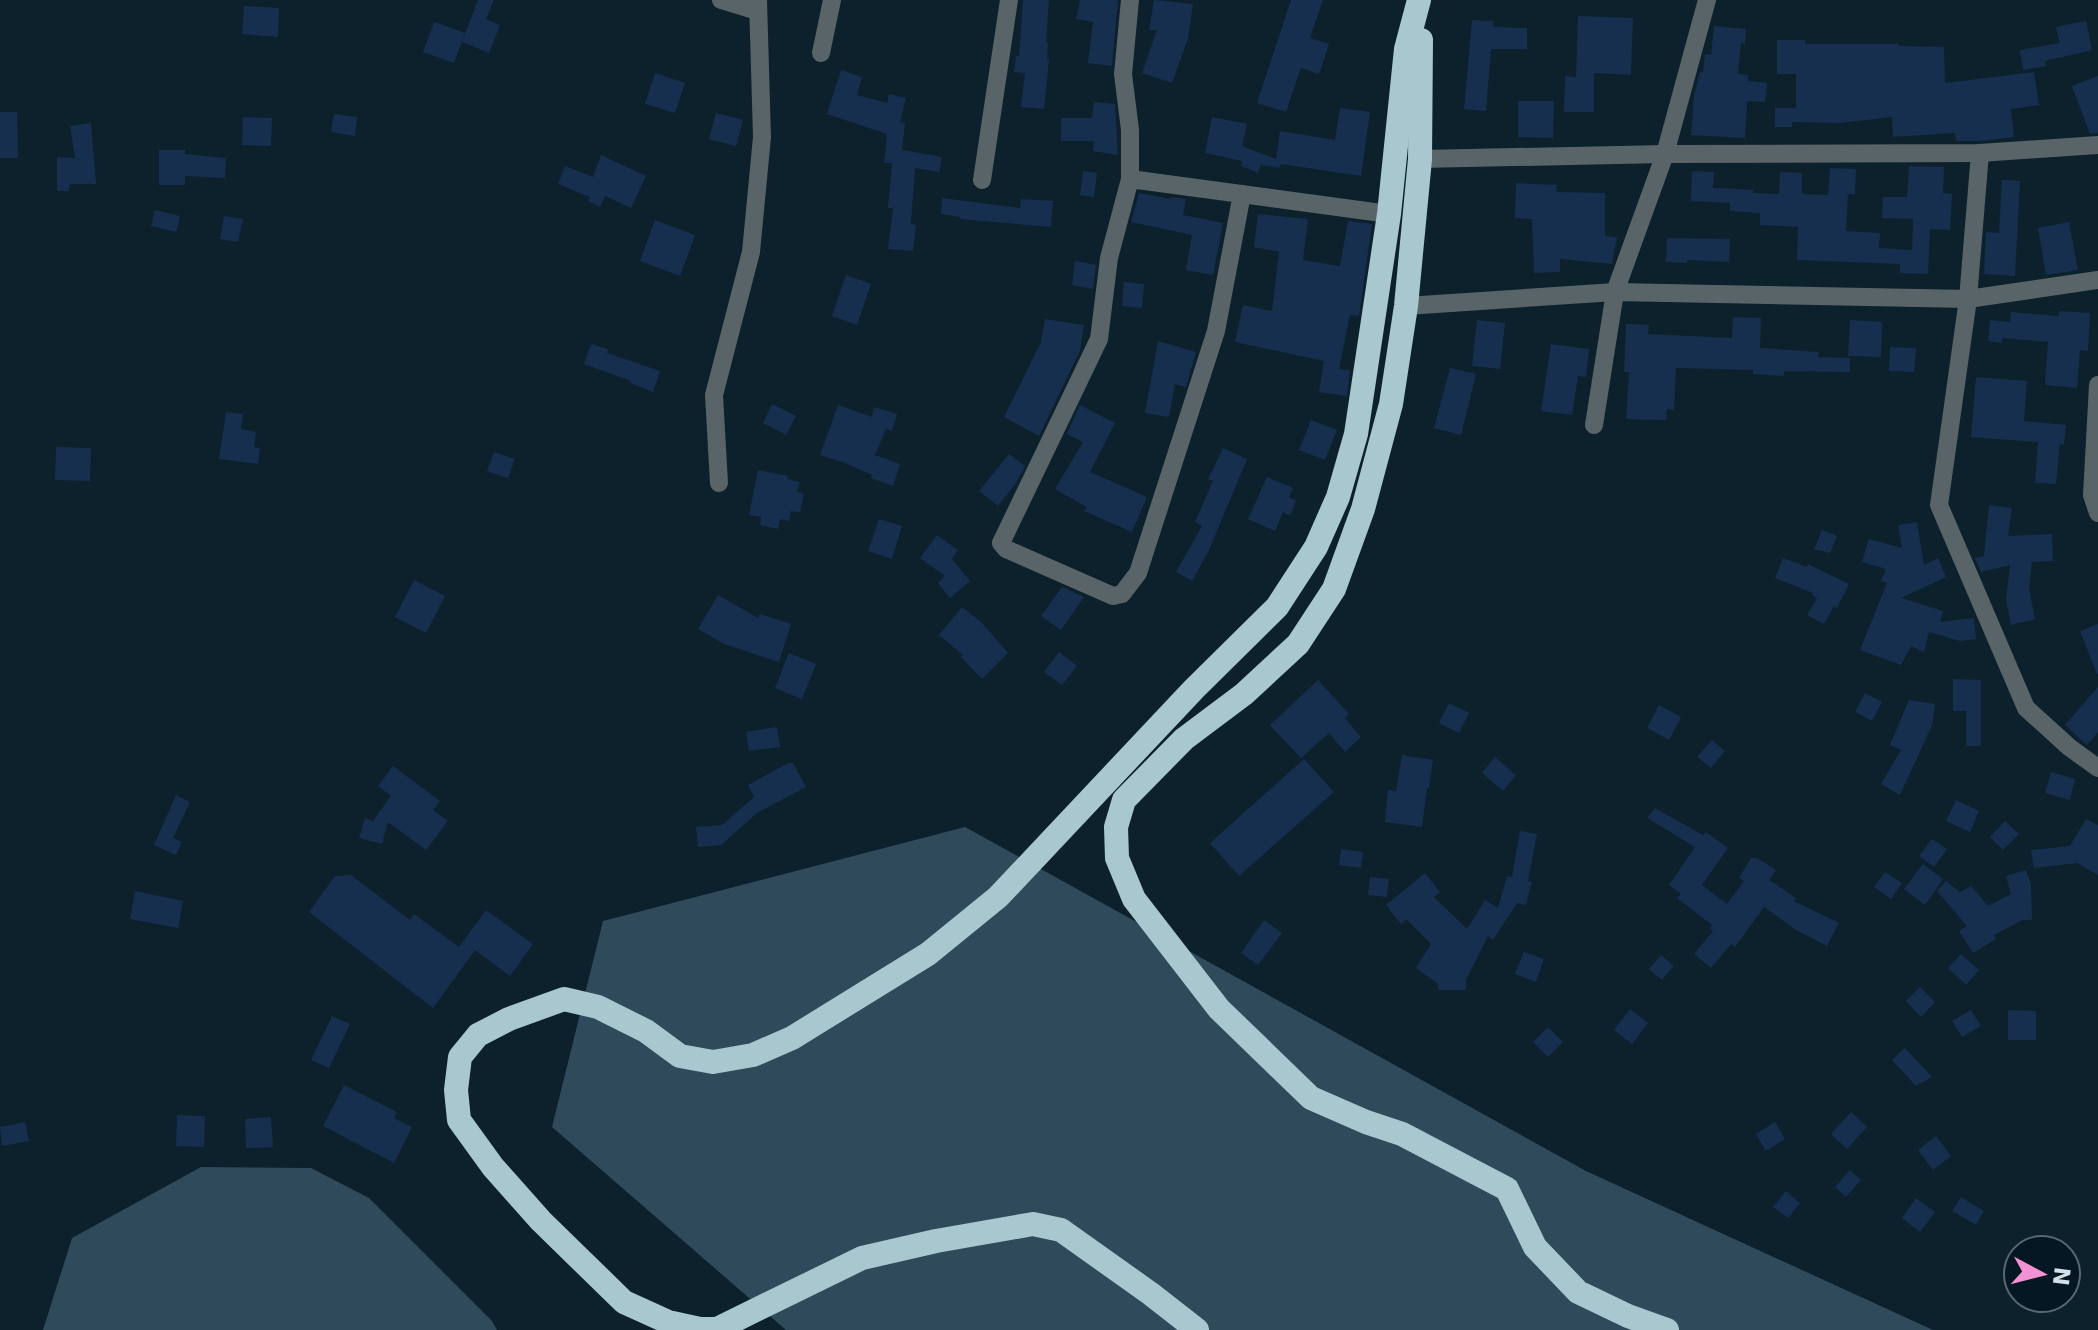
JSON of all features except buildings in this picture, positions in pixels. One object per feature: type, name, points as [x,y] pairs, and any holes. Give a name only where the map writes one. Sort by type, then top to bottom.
[{"type":"highway","points":[[1420,0],[1420,159],[1406,306],[1391,404],[1363,509],[1334,589],[1298,644],[1244,694],[1184,739],[1124,800],[1116,827],[1117,858],[1134,899],[1219,1009],[1311,1098],[1402,1134],[1507,1189],[1535,1247],[1578,1292],[1628,1316],[1667,1330]]},
{"type":"highway","points":[[1197,1330],[1061,1230],[1033,1224],[862,1258],[717,1329],[700,1329],[668,1322],[624,1302],[541,1221],[493,1167],[459,1120],[456,1090],[460,1057],[478,1035],[509,1019],[564,999],[598,1007],[646,1031],[680,1056],[713,1062],[753,1055],[792,1038],[928,954],[998,897],[1194,689],[1277,607],[1316,547],[1338,497],[1356,434],[1389,214],[1406,49],[1420,0]]},
{"type":"street","points":[[719,483],[714,395],[751,252],[762,137],[757,6],[721,0]]},
{"type":"street","points":[[821,53],[832,0]]},
{"type":"street","points":[[982,180],[1009,0]]},
{"type":"street","points":[[1130,0],[1123,74],[1130,130],[1130,179],[1109,258],[1099,339],[1001,543],[1006,549],[1113,596],[1122,594],[1138,573],[1216,331],[1242,194]]},
{"type":"street","points":[[1594,425],[1615,292],[1665,154],[1707,0]]},
{"type":"street","points":[[1420,159],[1980,153],[2098,145]]},
{"type":"street","points":[[1980,153],[1968,299],[1939,505],[2026,708],[2069,747],[2098,768]]},
{"type":"street","points":[[1130,179],[1389,214]]},
{"type":"street","points":[[1406,306],[1615,292],[1968,299],[2098,280]]},
{"type":"street","points":[[2098,385],[2092,495],[2098,513]]},
{"type":"shaded area","points":[[965,827],[1586,1171],[1933,1330],[786,1330],[552,1127],[603,921]]},
{"type":"shaded area","points":[[201,1167],[311,1168],[369,1198],[492,1321],[497,1330],[43,1330],[72,1238]]}]
